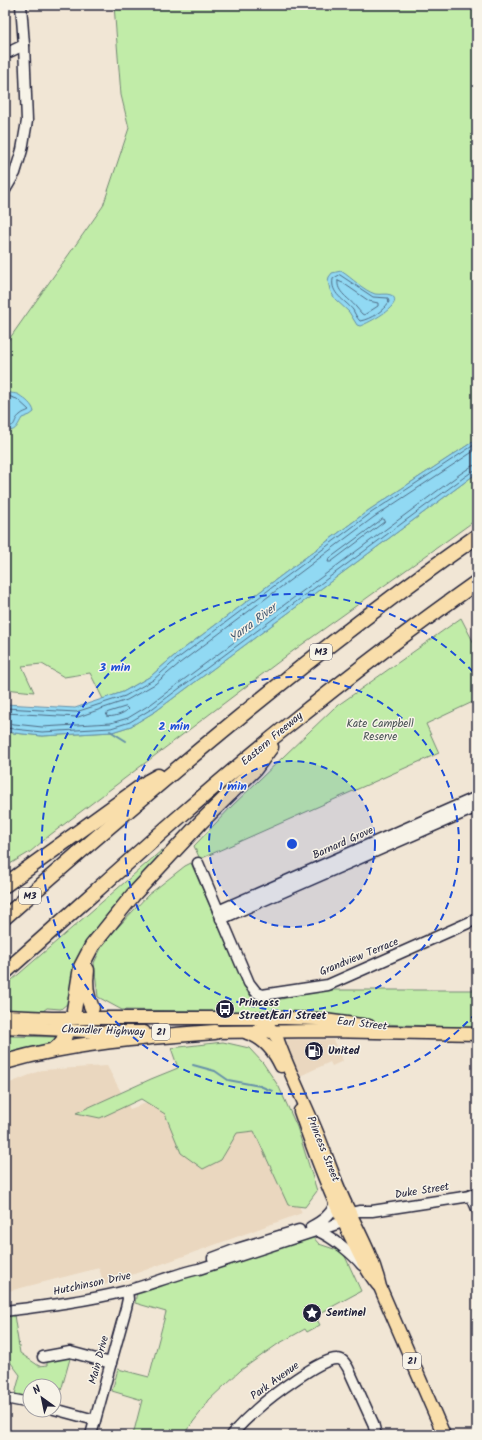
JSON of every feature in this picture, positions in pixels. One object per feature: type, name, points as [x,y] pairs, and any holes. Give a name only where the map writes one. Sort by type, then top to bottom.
[{"type":"highway","name":"M3","points":[[5,917],[188,760],[315,656],[477,536]]},
{"type":"highway","name":"Eastern Freeway","points":[[5,972],[212,789],[285,727],[401,637],[477,582]]},
{"type":"highway","points":[[54,1050],[65,1038],[81,968],[92,946],[174,850],[254,770],[285,727]]},
{"type":"highway","points":[[5,885],[149,781],[188,760]]},
{"type":"highway","points":[[96,1013],[88,998],[86,974],[92,952],[101,934]]},
{"type":"highway","points":[[5,1062],[54,1050],[127,1039],[215,1032]]},
{"type":"main road","name":"Chandler Highway","points":[[5,1026],[20,1028],[96,1013],[256,1018]]},
{"type":"main road","name":"Chandler Highway","points":[[5,1016],[70,1019],[107,1032],[273,1032]]},
{"type":"main road","name":"Princess Street","points":[[256,1018],[264,1023],[273,1032],[290,1067],[333,1173],[347,1218],[368,1272],[380,1287]]},
{"type":"main road","name":"Earl Street","points":[[256,1018],[317,1019],[444,1033]]},
{"type":"main road","name":"Princess Street","points":[[242,1032],[258,1037],[271,1048],[281,1065],[294,1095],[323,1177],[335,1204],[347,1218],[377,1272],[380,1287],[444,1435]]},
{"type":"main road","name":"Earl Street","points":[[273,1032],[477,1034]]},
{"type":"street","points":[[5,190],[15,173],[22,150],[27,121],[21,5]]},
{"type":"street","points":[[5,54],[24,45]]},
{"type":"street","name":"Barnard Grove","points":[[219,915],[477,797]]},
{"type":"street","name":"Barnard Grove","points":[[219,915],[477,806]]},
{"type":"street","points":[[198,863],[219,915]]},
{"type":"street","name":"Grandview Terrace","points":[[219,915],[249,983],[256,992],[262,995],[328,985],[477,919]]},
{"type":"street","points":[[474,1195],[477,1208]]},
{"type":"street","name":"Duke Street","points":[[347,1218],[359,1211],[372,1211],[474,1195]]},
{"type":"street","name":"Hutchinson Drive","points":[[314,1229],[329,1214],[335,1204]]},
{"type":"street","name":"Hutchinson Drive","points":[[5,1311],[75,1302],[127,1291],[181,1273],[198,1264],[237,1249],[314,1229],[347,1218]]},
{"type":"street","points":[[314,1229],[328,1237],[356,1258],[368,1272]]},
{"type":"street","name":"Main Drive","points":[[91,1435],[128,1300],[127,1291]]},
{"type":"street","points":[[43,1357],[70,1352],[111,1363]]},
{"type":"street","name":"Park Avenue","points":[[231,1435],[258,1408],[291,1383],[326,1362],[334,1359],[341,1360],[348,1368],[373,1423],[376,1435]]},
{"type":"street","points":[[5,1398],[22,1401]]},
{"type":"street","points":[[62,1411],[95,1420]]},
{"type":"shaded area","name":"United","points":[[288,1039],[333,1040],[343,1061],[332,1066],[330,1062],[300,1076],[286,1042]]},
{"type":"shaded area","points":[[107,1066],[130,1109],[243,1067],[302,1213],[104,1285],[99,1268],[5,1292],[5,1085],[42,1070]]},
{"type":"green space","points":[[114,5],[477,5],[477,439],[369,510],[174,656],[151,676],[123,692],[103,699],[90,673],[64,677],[42,664],[22,666],[34,692],[5,689],[5,345],[103,206],[129,128],[121,95]]},
{"type":"green space","points":[[477,473],[477,519],[293,651],[50,835],[30,852],[5,867],[5,732],[42,736],[112,732],[131,726],[156,711]]},
{"type":"green space","name":"Kate Campbell Reserve","points":[[461,618],[477,649],[477,700],[426,724],[439,753],[200,859],[194,846],[232,806],[334,708]]},
{"type":"green space","points":[[162,850],[165,851],[116,903],[94,931],[77,961],[68,1003],[61,1009],[47,1008],[8,1036],[56,1037],[57,1040],[5,1057],[5,986]]},
{"type":"green space","points":[[191,863],[248,993],[255,1001],[266,1002],[327,990],[477,990],[477,1028],[382,1024],[318,1014],[122,1010],[98,997],[94,963],[104,942],[148,895]]},
{"type":"green space","points":[[223,1042],[249,1048],[263,1063],[279,1087],[297,1127],[317,1191],[305,1207],[288,1205],[254,1131],[237,1133],[221,1160],[203,1169],[181,1153],[165,1114],[141,1099],[100,1118],[76,1113],[178,1068],[171,1048]]},
{"type":"green space","points":[[311,1235],[319,1244],[343,1252],[361,1291],[315,1316],[320,1325],[307,1332],[305,1329],[278,1344],[241,1370],[209,1400],[183,1435],[133,1435],[142,1400],[112,1391],[118,1369],[149,1377],[166,1312],[135,1303],[137,1291]]},
{"type":"green space","points":[[14,1315],[20,1353],[39,1366],[47,1365],[47,1361],[71,1355],[62,1387],[62,1378],[22,1378],[22,1396],[15,1394],[20,1375],[5,1355],[5,1316]]},
{"type":"water","points":[[341,271],[362,287],[375,294],[391,295],[395,299],[394,303],[377,318],[360,326],[357,325],[349,312],[335,299],[330,290],[328,281],[329,277],[332,273]]},
{"type":"water","points":[[5,389],[8,392],[17,394],[24,398],[34,412],[22,418],[17,427],[11,431],[8,431],[5,427]]},
{"type":"water","name":"Yarra River","points":[[477,439],[477,473],[156,711],[131,726],[112,732],[42,736],[5,732],[5,704],[75,708],[123,692],[151,676],[174,656],[369,510]]},
{"type":"waterway","points":[[110,731],[126,741]]},
{"type":"waterway","points":[[193,1065],[215,1071],[228,1080],[260,1086],[272,1091]]},
{"type":"place","name":"Princess Street/Earl Street","points":[[225,1009]]},
{"type":"place","name":"United","points":[[314,1051]]},
{"type":"place","name":"Sentinel","points":[[312,1313]]}]
